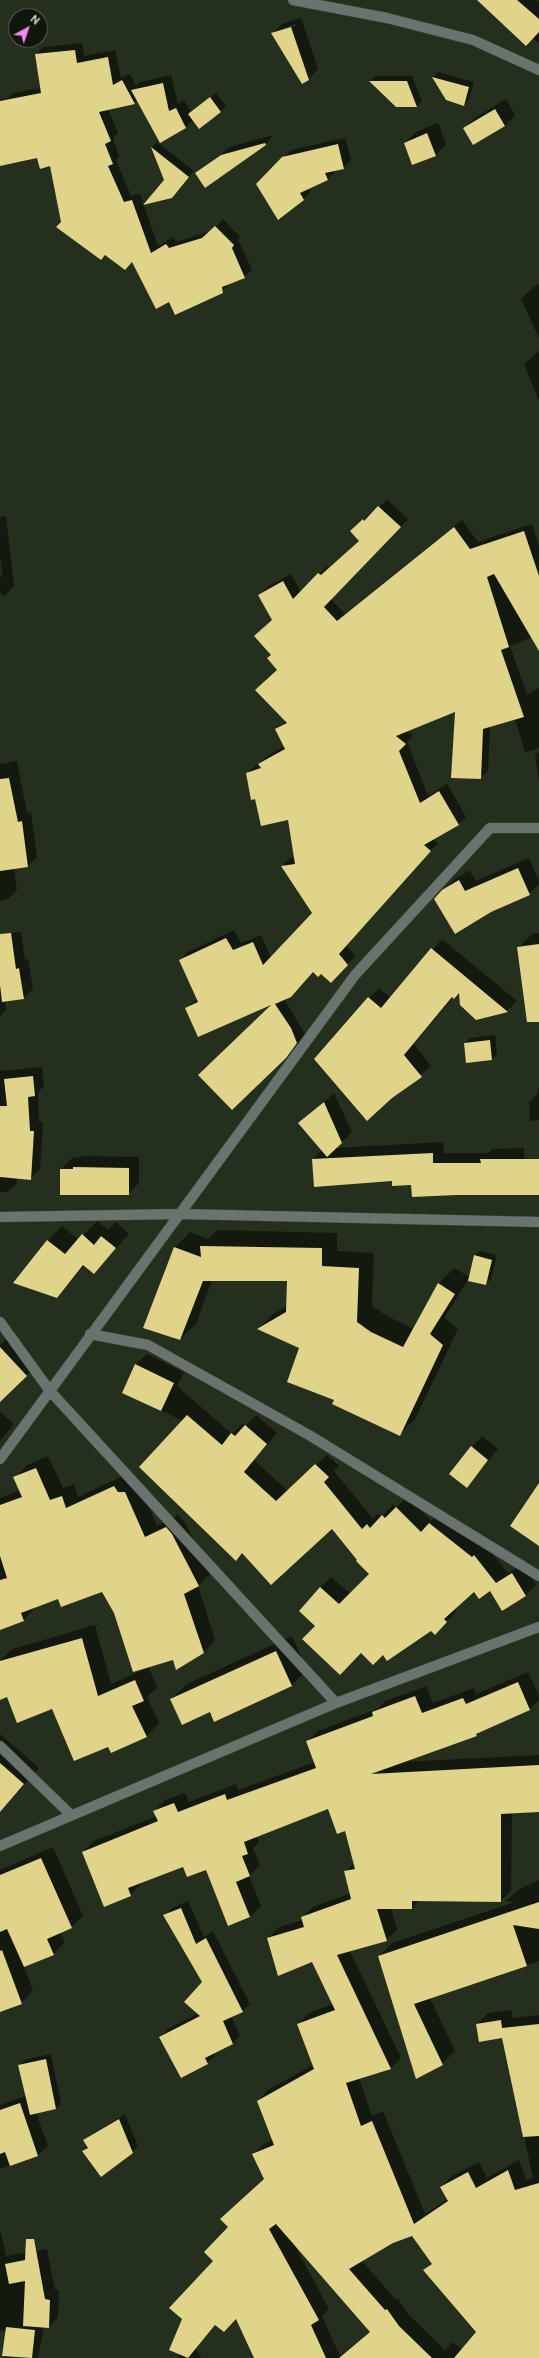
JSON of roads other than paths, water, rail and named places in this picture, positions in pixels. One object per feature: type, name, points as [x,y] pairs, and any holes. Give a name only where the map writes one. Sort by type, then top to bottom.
[{"type":"street","points":[[292,0],[387,18],[473,40],[539,70]]},
{"type":"street","points":[[0,1458],[355,975],[490,828],[539,828]]},
{"type":"street","points":[[0,1217],[180,1214],[539,1222]]},
{"type":"street","points":[[0,1322],[50,1391],[336,1703]]},
{"type":"street","points":[[90,1334],[148,1346],[309,1435],[539,1576]]},
{"type":"street","points":[[0,1846],[336,1703],[539,1627]]},
{"type":"street","points":[[0,1746],[72,1815]]}]
